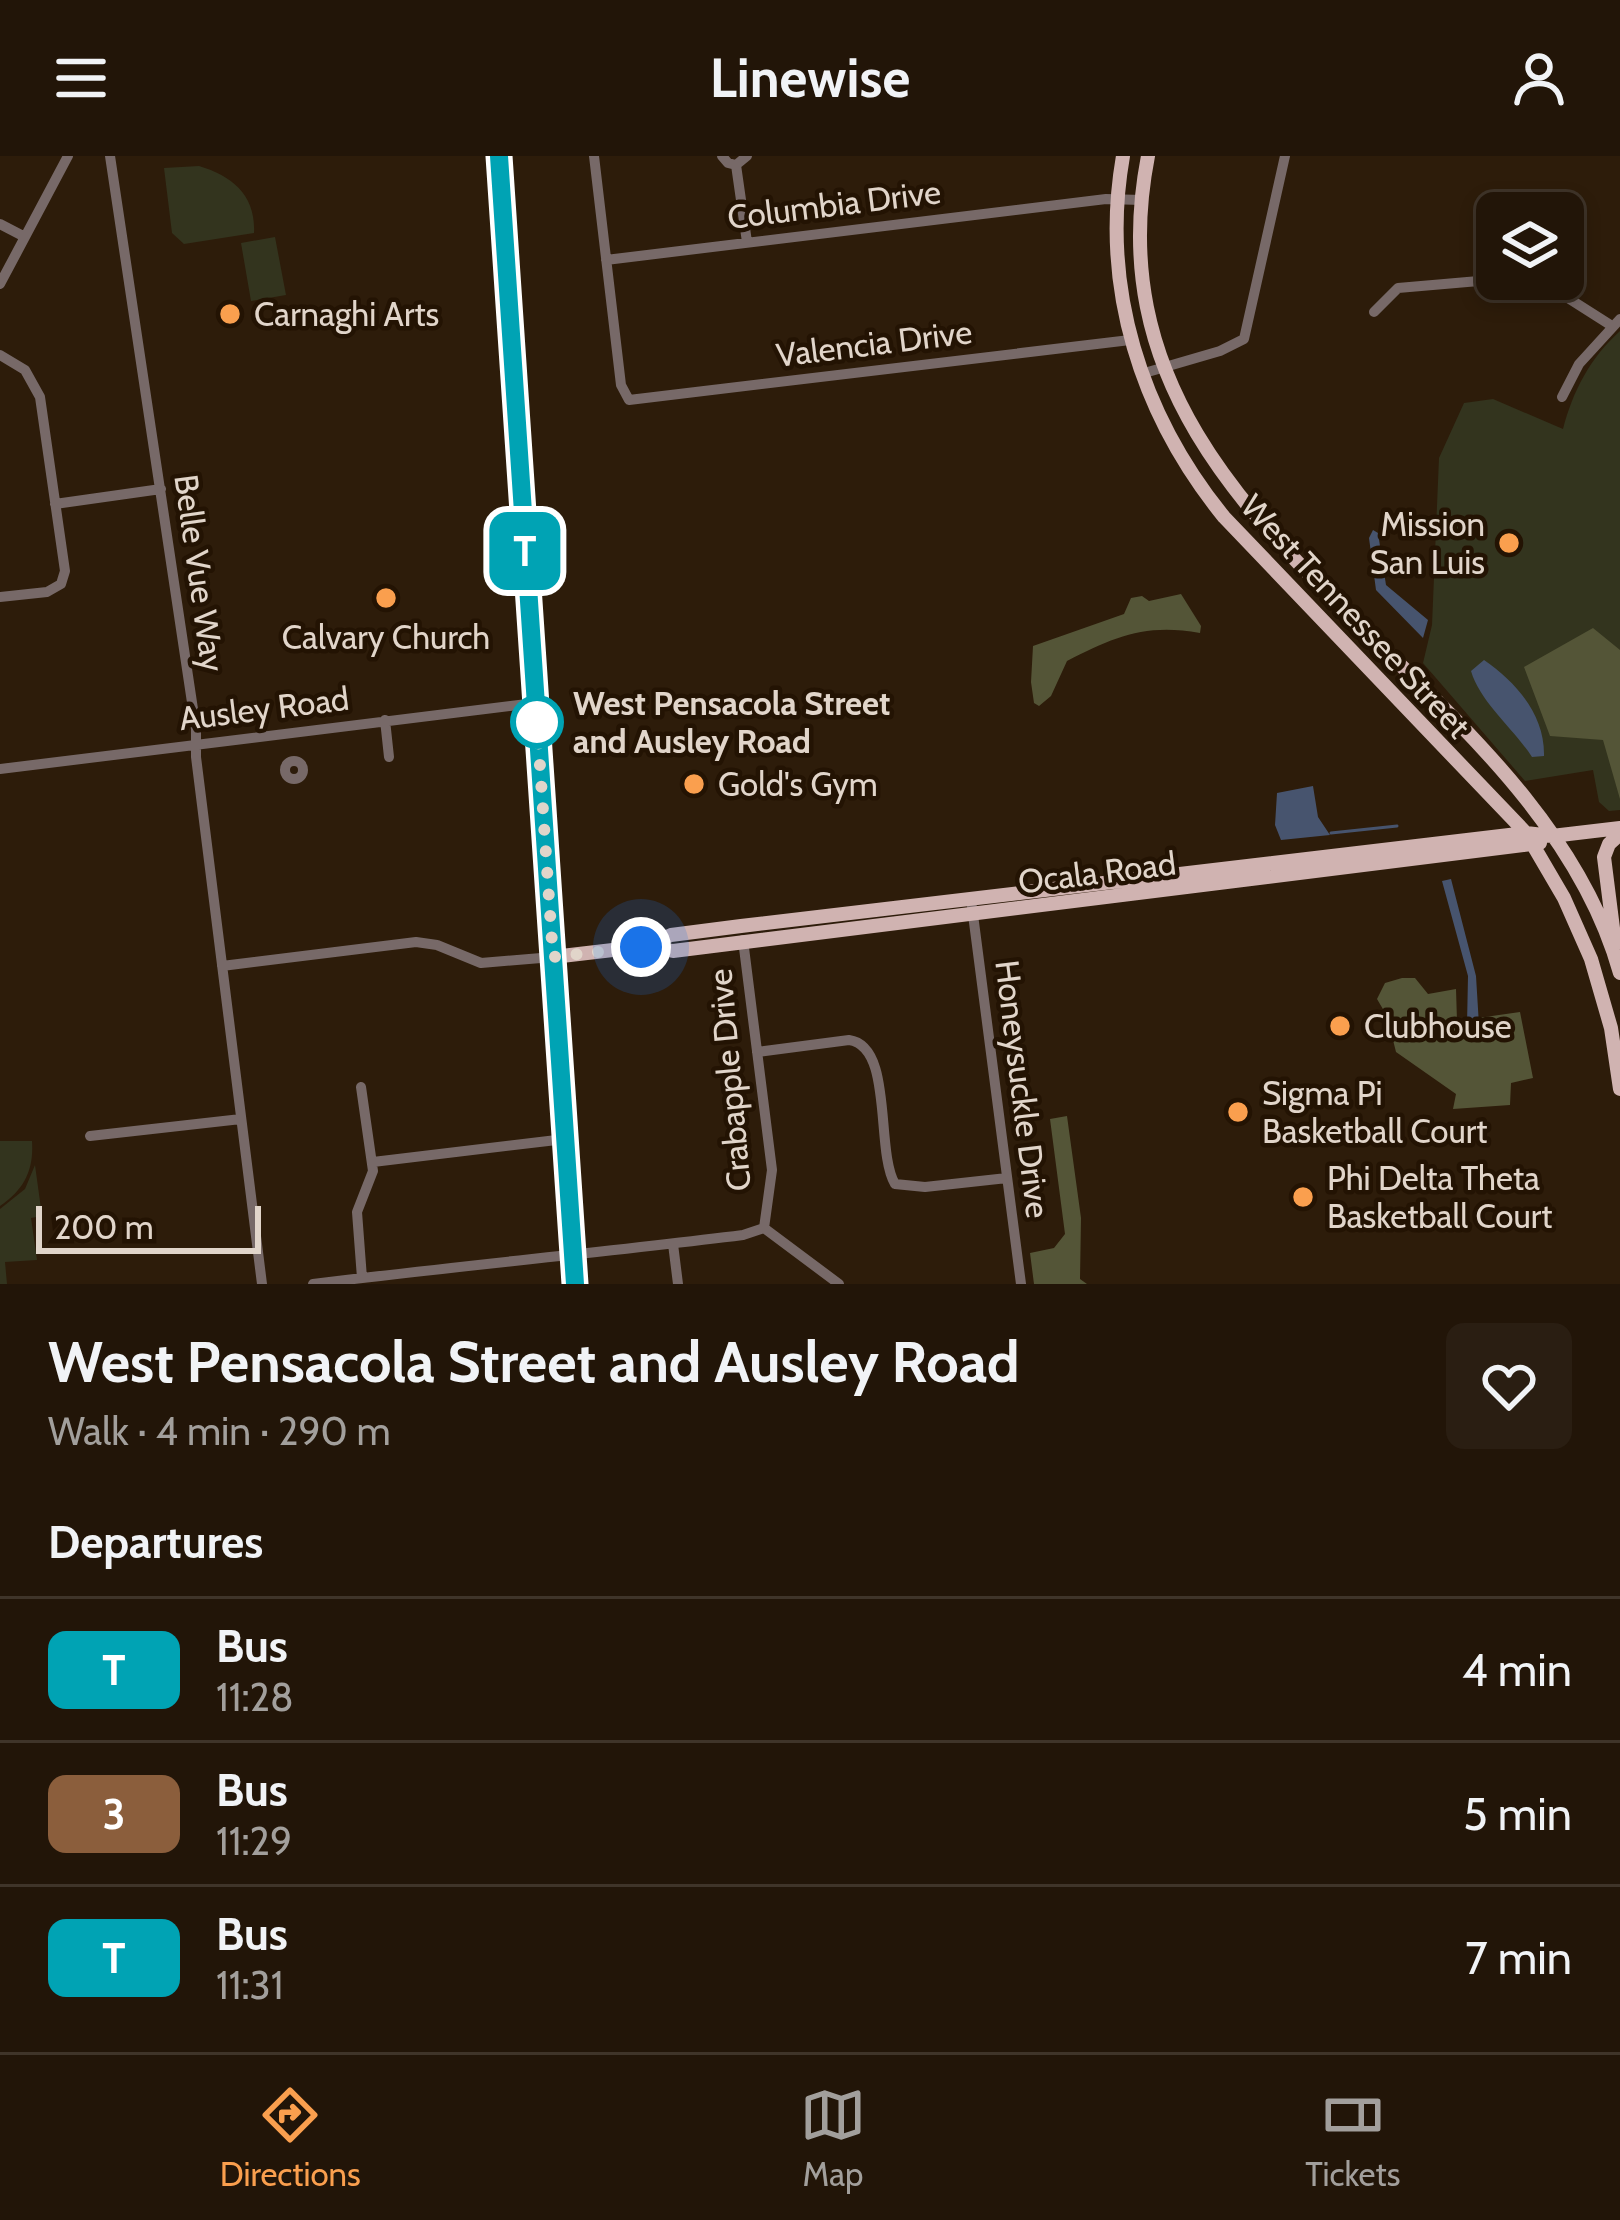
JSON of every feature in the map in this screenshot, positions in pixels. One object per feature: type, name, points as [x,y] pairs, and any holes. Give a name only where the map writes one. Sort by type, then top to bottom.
[{"type":"main road","points":[[499,156],[575,1284]]},
{"type":"main road","name":"West Tennessee Street","points":[[1124,156],[1118,199],[1119,274],[1130,340],[1162,424],[1203,492],[1530,840],[1578,926],[1616,1028],[1620,1089]]},
{"type":"main road","name":"West Tennessee Street","points":[[1148,156],[1142,200],[1144,284],[1164,367],[1181,409],[1223,477],[1272,534],[1507,779],[1552,836],[1588,896],[1618,967]]},
{"type":"main road","points":[[1189,470],[1201,468],[1223,477]]},
{"type":"main road","points":[[1254,549],[1272,534]]},
{"type":"main road","points":[[1406,709],[1424,691]]},
{"type":"main road","points":[[1487,838],[1497,820],[1496,800]]},
{"type":"main road","points":[[1618,967],[1604,857],[1620,831]]},
{"type":"main road","name":"Ocala Road","points":[[553,957],[646,946],[673,950],[742,934],[1620,831]]},
{"type":"main road","name":"Ocala Road","points":[[1428,853],[1487,838],[1530,840]]},
{"type":"street","points":[[0,284],[68,156]]},
{"type":"street","name":"Belle Vue Way","points":[[110,156],[196,744],[262,1284]]},
{"type":"street","points":[[594,156],[605,260]]},
{"type":"street","points":[[722,156],[736,165],[747,156]]},
{"type":"street","points":[[1141,374],[1220,352],[1244,339],[1285,156]]},
{"type":"street","points":[[736,165],[747,242]]},
{"type":"street","name":"Columbia Drive","points":[[605,260],[1118,199],[1142,200]]},
{"type":"street","points":[[0,224],[25,238]]},
{"type":"street","name":"Valencia Drive","points":[[605,260],[626,398],[639,400],[1130,340]]},
{"type":"street","points":[[1374,311],[1398,288],[1476,281]]},
{"type":"street","points":[[1562,397],[1579,364],[1616,323],[1575,300]]},
{"type":"street","points":[[0,355],[25,370],[40,397],[63,578],[47,592],[0,597]]},
{"type":"street","points":[[55,504],[161,489]]},
{"type":"street","name":"Ausley Road","points":[[0,769],[536,703]]},
{"type":"street","points":[[385,720],[389,758]]},
{"type":"street","points":[[290,733],[293,760]]},
{"type":"street","name":"Honeysuckle Drive","points":[[972,908],[1021,1284]]},
{"type":"street","name":"Crabapple Drive","points":[[742,934],[772,1170],[764,1228]]},
{"type":"street","points":[[222,966],[416,942],[482,963],[553,957]]},
{"type":"street","points":[[757,1052],[849,1040],[865,1044],[874,1058],[888,1162],[896,1184],[925,1187],[1007,1178]]},
{"type":"street","points":[[361,1087],[373,1162],[372,1178],[357,1212],[362,1278]]},
{"type":"street","points":[[90,1136],[242,1119]]},
{"type":"street","points":[[373,1162],[566,1138]]},
{"type":"street","points":[[313,1284],[673,1244],[759,1233],[764,1228],[834,1283]]},
{"type":"street","points":[[673,1244],[678,1284]]},
{"type":"green space","points":[[199,166],[240,189],[251,208],[254,233],[184,244],[172,233],[164,168]]},
{"type":"green space","points":[[275,237],[286,295],[251,301],[241,243]]},
{"type":"green space","points":[[1620,331],[1620,810],[1609,811],[1599,802],[1593,770],[1525,781],[1423,663],[1432,625],[1439,458],[1464,403],[1493,399],[1563,429],[1584,376]]},
{"type":"green space","points":[[1181,594],[1201,626],[1200,633],[1146,631],[1100,645],[1067,661],[1051,696],[1039,706],[1034,703],[1033,646],[1124,614],[1131,598],[1142,596],[1149,601]]},
{"type":"green space","points":[[1593,628],[1620,650],[1620,799],[1603,740],[1550,736],[1524,667]]},
{"type":"green space","points":[[1415,978],[1428,994],[1456,989],[1457,1021],[1520,1012],[1533,1078],[1511,1083],[1510,1105],[1453,1109],[1456,1094],[1396,1052],[1387,1016],[1377,999],[1385,983]]},
{"type":"green space","points":[[1067,1116],[1081,1218],[1080,1279],[1087,1284],[1034,1284],[1030,1253],[1054,1248],[1065,1234],[1050,1119]]},
{"type":"green space","points":[[0,1141],[32,1141],[32,1151],[26,1178],[0,1206]]},
{"type":"green space","points":[[35,1165],[42,1216],[31,1218],[37,1260],[5,1262],[7,1284],[0,1284],[0,1209],[25,1189]]},
{"type":"water","points":[[1373,530],[1378,533],[1386,585],[1428,620],[1423,638],[1376,590],[1369,538]]},
{"type":"water","points":[[1484,660],[1527,701],[1540,727],[1544,756],[1532,757],[1482,694],[1471,671]]},
{"type":"water","points":[[1313,786],[1318,817],[1330,835],[1281,840],[1275,825],[1277,793]]},
{"type":"water","points":[[1451,879],[1476,976],[1479,1025],[1467,1025],[1468,976],[1442,881]]},
{"type":"waterway","points":[[1331,833],[1397,826]]},
{"type":"bus line","name":"T","points":[[499,156],[575,1284]]},
{"type":"place","name":"Carnaghi Arts","points":[[230,314]]},
{"type":"place","name":"Mission San Luis","points":[[1509,543]]},
{"type":"place","name":"Calvary Church","points":[[386,598]]},
{"type":"place","name":"West Pensacola Street and Ausley Road","points":[[537,722]]},
{"type":"place","name":"Gold's Gym","points":[[694,784]]},
{"type":"place","name":"Clubhouse","points":[[1340,1026]]},
{"type":"place","name":"Sigma Pi Basketball Court","points":[[1238,1112]]},
{"type":"place","name":"Phi Delta Theta Basketball Court","points":[[1303,1197]]},
{"type":"route","points":[[537,722],[553,957],[641,947]]}]
